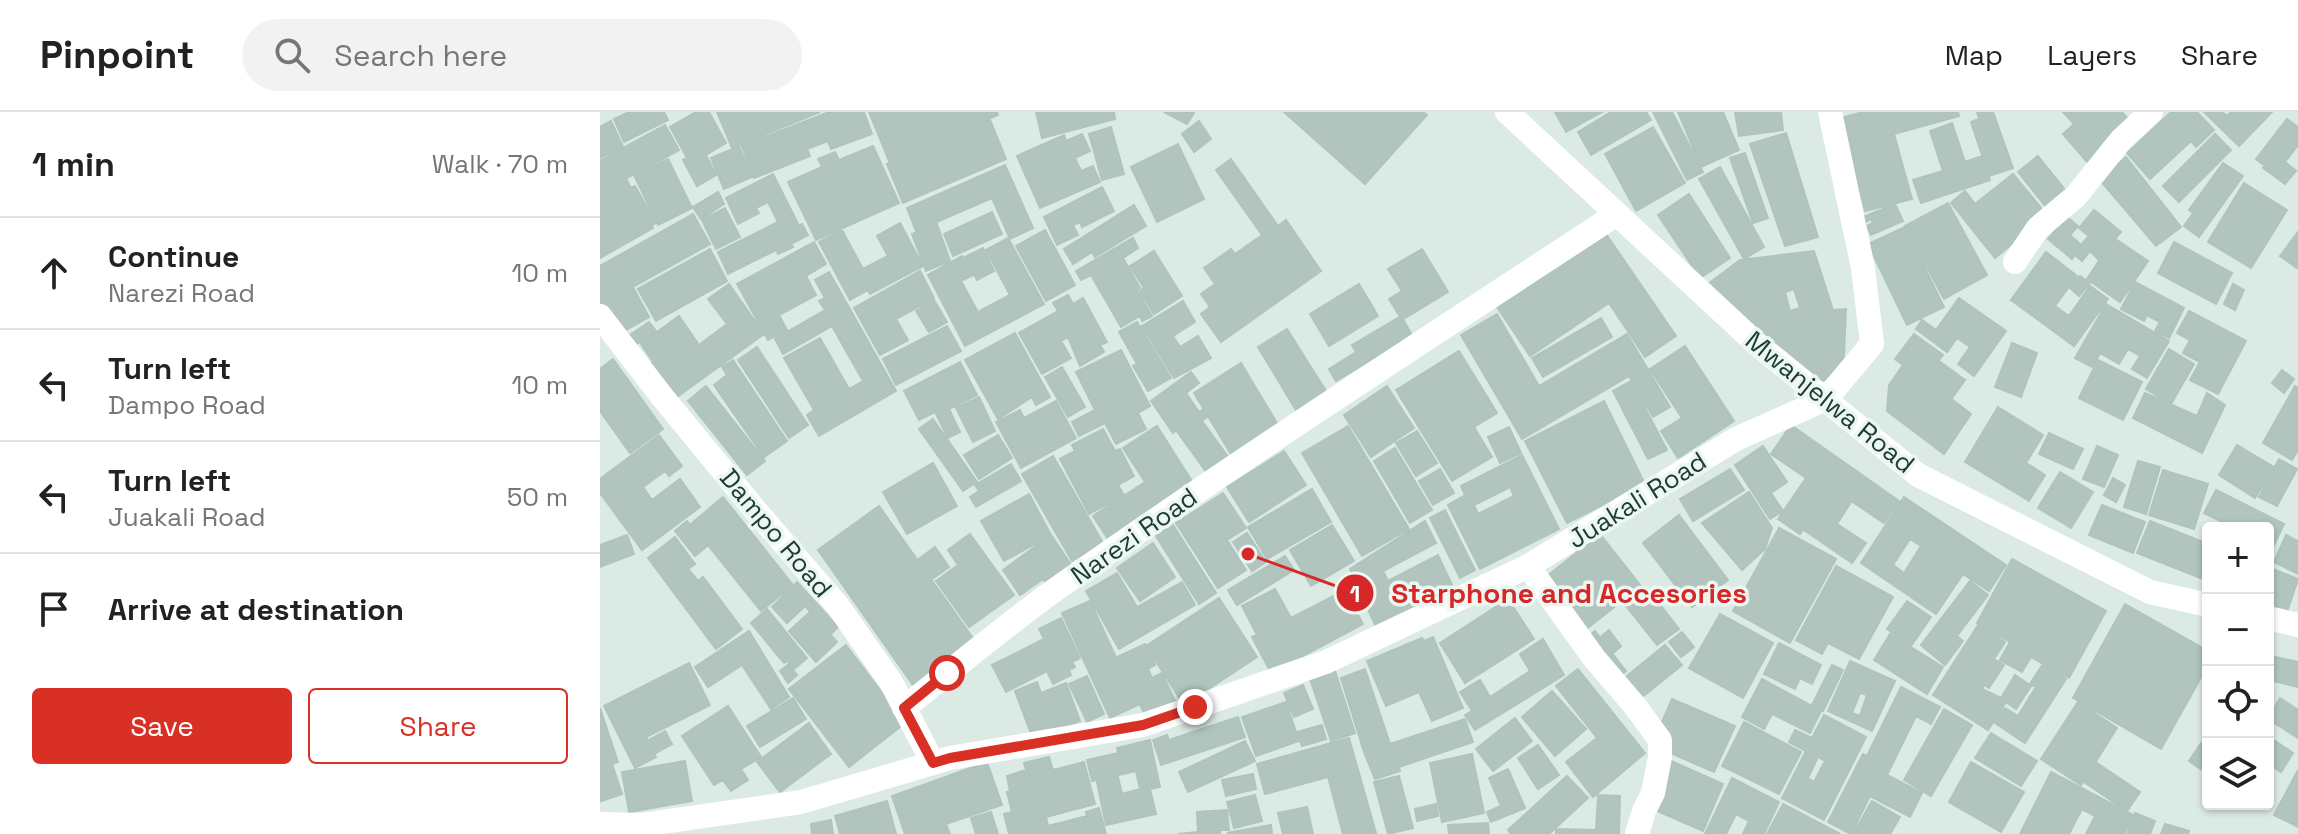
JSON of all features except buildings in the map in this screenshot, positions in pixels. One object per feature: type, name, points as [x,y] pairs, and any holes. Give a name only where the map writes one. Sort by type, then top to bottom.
[{"type":"street","name":"Mwanjelwa Road","points":[[1507,112],[1757,344],[1918,475],[2150,592],[2202,604]]},
{"type":"street","name":"Juakali Road","points":[[600,824],[642,825],[801,802],[950,758],[1143,725],[1326,662],[1528,566],[1736,439],[1826,399],[1872,344],[1863,268],[1830,112]]},
{"type":"street","points":[[2015,262],[2038,228],[2076,196],[2121,140],[2151,112]]},
{"type":"street","name":"Narezi Road","points":[[904,708],[1051,593],[1371,375],[1617,214]]},
{"type":"street","name":"Dampo Road","points":[[600,316],[737,489],[838,606],[891,682],[933,763]]},
{"type":"street","points":[[1528,566],[1594,658],[1660,740],[1653,793],[1637,834]]},
{"type":"street","points":[[2274,619],[2298,625]]},
{"type":"place","name":"Starphone and Accesories","points":[[1248,554]]},
{"type":"route","points":[[947,673],[904,708],[933,763],[1143,725],[1195,707]]}]
